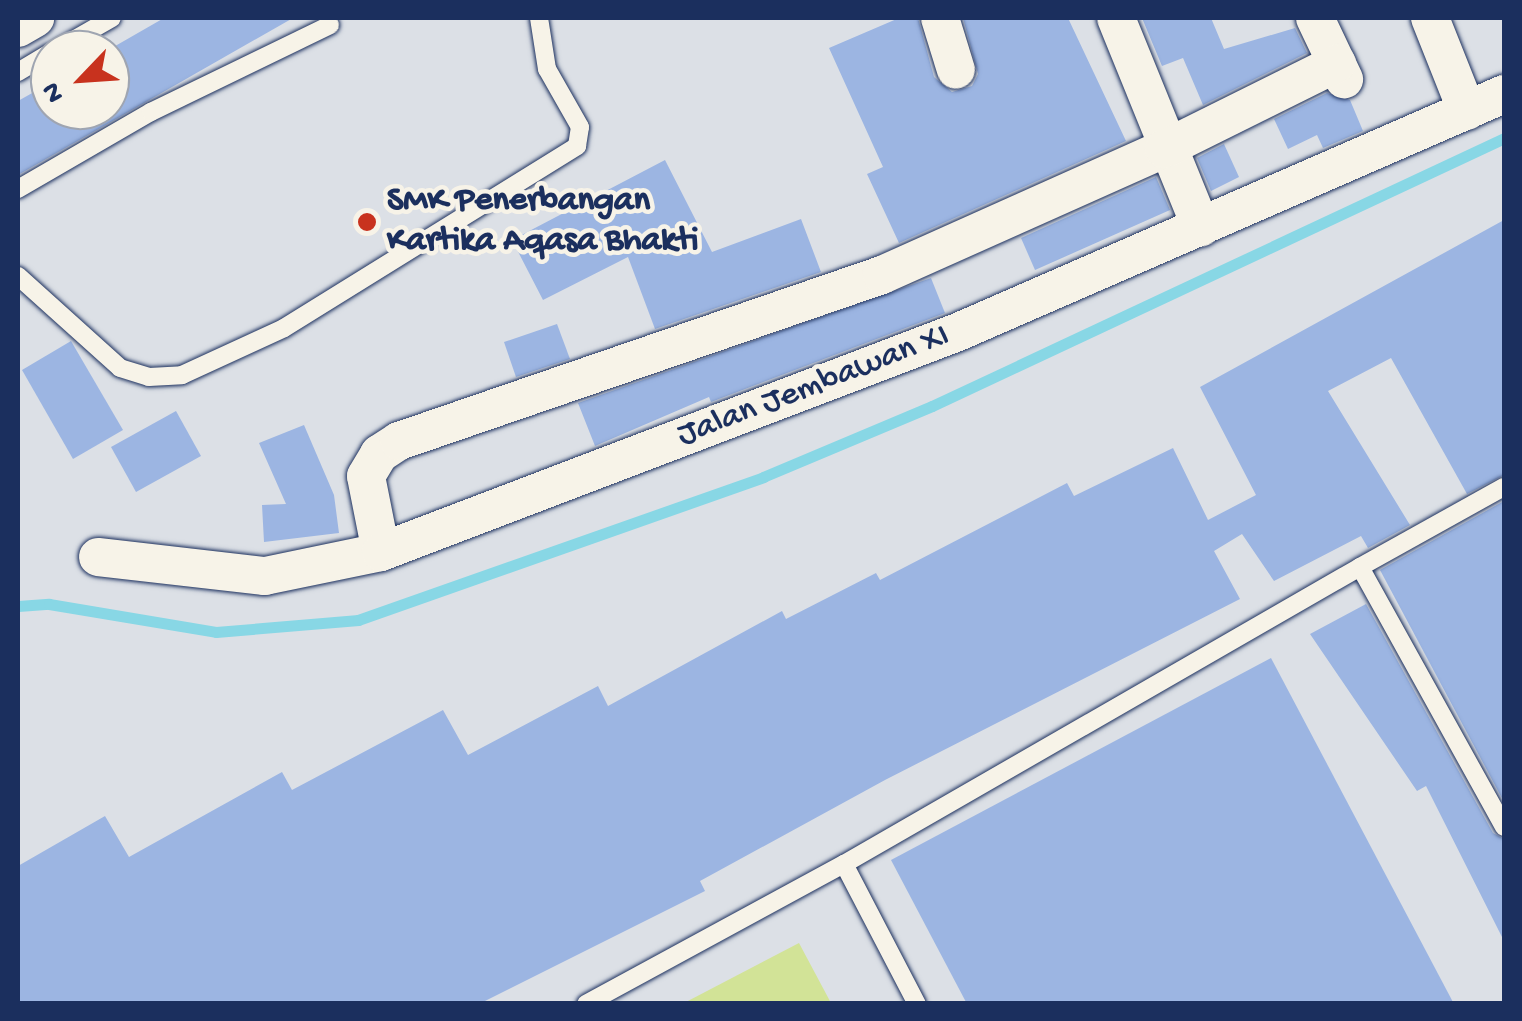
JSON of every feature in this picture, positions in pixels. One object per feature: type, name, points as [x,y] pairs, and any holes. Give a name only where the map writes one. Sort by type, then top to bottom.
[{"type":"street","points":[[18,28],[35,18]]},
{"type":"street","points":[[940,18],[956,70]]},
{"type":"street","points":[[1116,18],[1164,149],[1201,227]]},
{"type":"street","points":[[381,552],[366,476],[379,454],[400,442],[882,276],[1340,71],[1316,18]]},
{"type":"street","points":[[1430,18],[1467,111]]},
{"type":"street","name":"Jalan Jembawan XI","points":[[98,558],[266,576],[381,552],[958,332],[1504,94]]},
{"type":"lane","points":[[18,276],[120,368],[149,377],[182,375],[284,328],[576,146],[580,127],[547,68],[539,18]]},
{"type":"lane","points":[[18,189],[151,112],[330,24]]},
{"type":"lane","points":[[586,1004],[844,864],[1504,487]]},
{"type":"lane","points":[[1360,567],[1504,828]]},
{"type":"lane","points":[[844,864],[917,1004]]},
{"type":"green space","points":[[799,943],[831,1003],[684,1003]]},
{"type":"building","points":[[164,18],[293,18],[130,111],[130,38]]},
{"type":"building","points":[[899,18],[918,18],[934,77],[952,92],[972,86],[978,74],[963,18],[1068,18],[1126,141],[899,243],[867,174],[883,167],[829,48]]},
{"type":"building","points":[[1142,18],[1211,18],[1224,49],[1295,28],[1307,53],[1203,105],[1183,58],[1162,66]]},
{"type":"building","points":[[1327,93],[1350,100],[1363,131],[1323,148],[1317,135],[1288,149],[1274,119]]},
{"type":"building","points":[[30,94],[30,130],[97,130],[18,175],[18,101]]},
{"type":"building","points":[[1224,144],[1239,177],[1211,191],[1197,158]]},
{"type":"building","points":[[665,160],[712,252],[801,219],[821,272],[655,329],[628,257],[543,300],[512,240]]},
{"type":"building","points":[[1156,177],[1170,210],[1035,270],[1021,238]]},
{"type":"building","points":[[1504,220],[1504,475],[1467,494],[1391,358],[1328,391],[1410,525],[1368,548],[1361,536],[1274,581],[1242,534],[1214,551],[1240,599],[885,780],[700,881],[705,891],[479,1004],[18,1004],[18,866],[105,816],[129,857],[282,772],[292,790],[443,710],[468,755],[598,686],[608,706],[782,611],[786,619],[876,573],[880,580],[1067,483],[1074,496],[1173,448],[1208,520],[1256,495],[1200,387]]},
{"type":"building","points":[[931,278],[945,313],[711,402],[709,397],[595,446],[578,403]]},
{"type":"building","points":[[557,324],[570,359],[516,377],[504,342]]},
{"type":"building","points":[[71,341],[123,430],[73,459],[22,370]]},
{"type":"building","points":[[176,411],[201,456],[136,492],[111,447]]},
{"type":"building","points":[[304,425],[334,495],[339,533],[264,542],[262,505],[286,504],[259,443]]},
{"type":"building","points":[[1504,501],[1504,802],[1380,570]]},
{"type":"building","points":[[1366,604],[1493,833],[1504,839],[1504,941],[1426,786],[1417,791],[1310,634]]},
{"type":"building","points":[[1271,658],[1454,1004],[967,1004],[891,860]]},
{"type":"waterway","points":[[18,606],[49,604],[216,632],[358,620],[763,477],[932,406],[1504,138]]},
{"type":"place","name":"SMK Penerbangan Kartika Aqasa Bhakti","points":[[367,222]]}]
